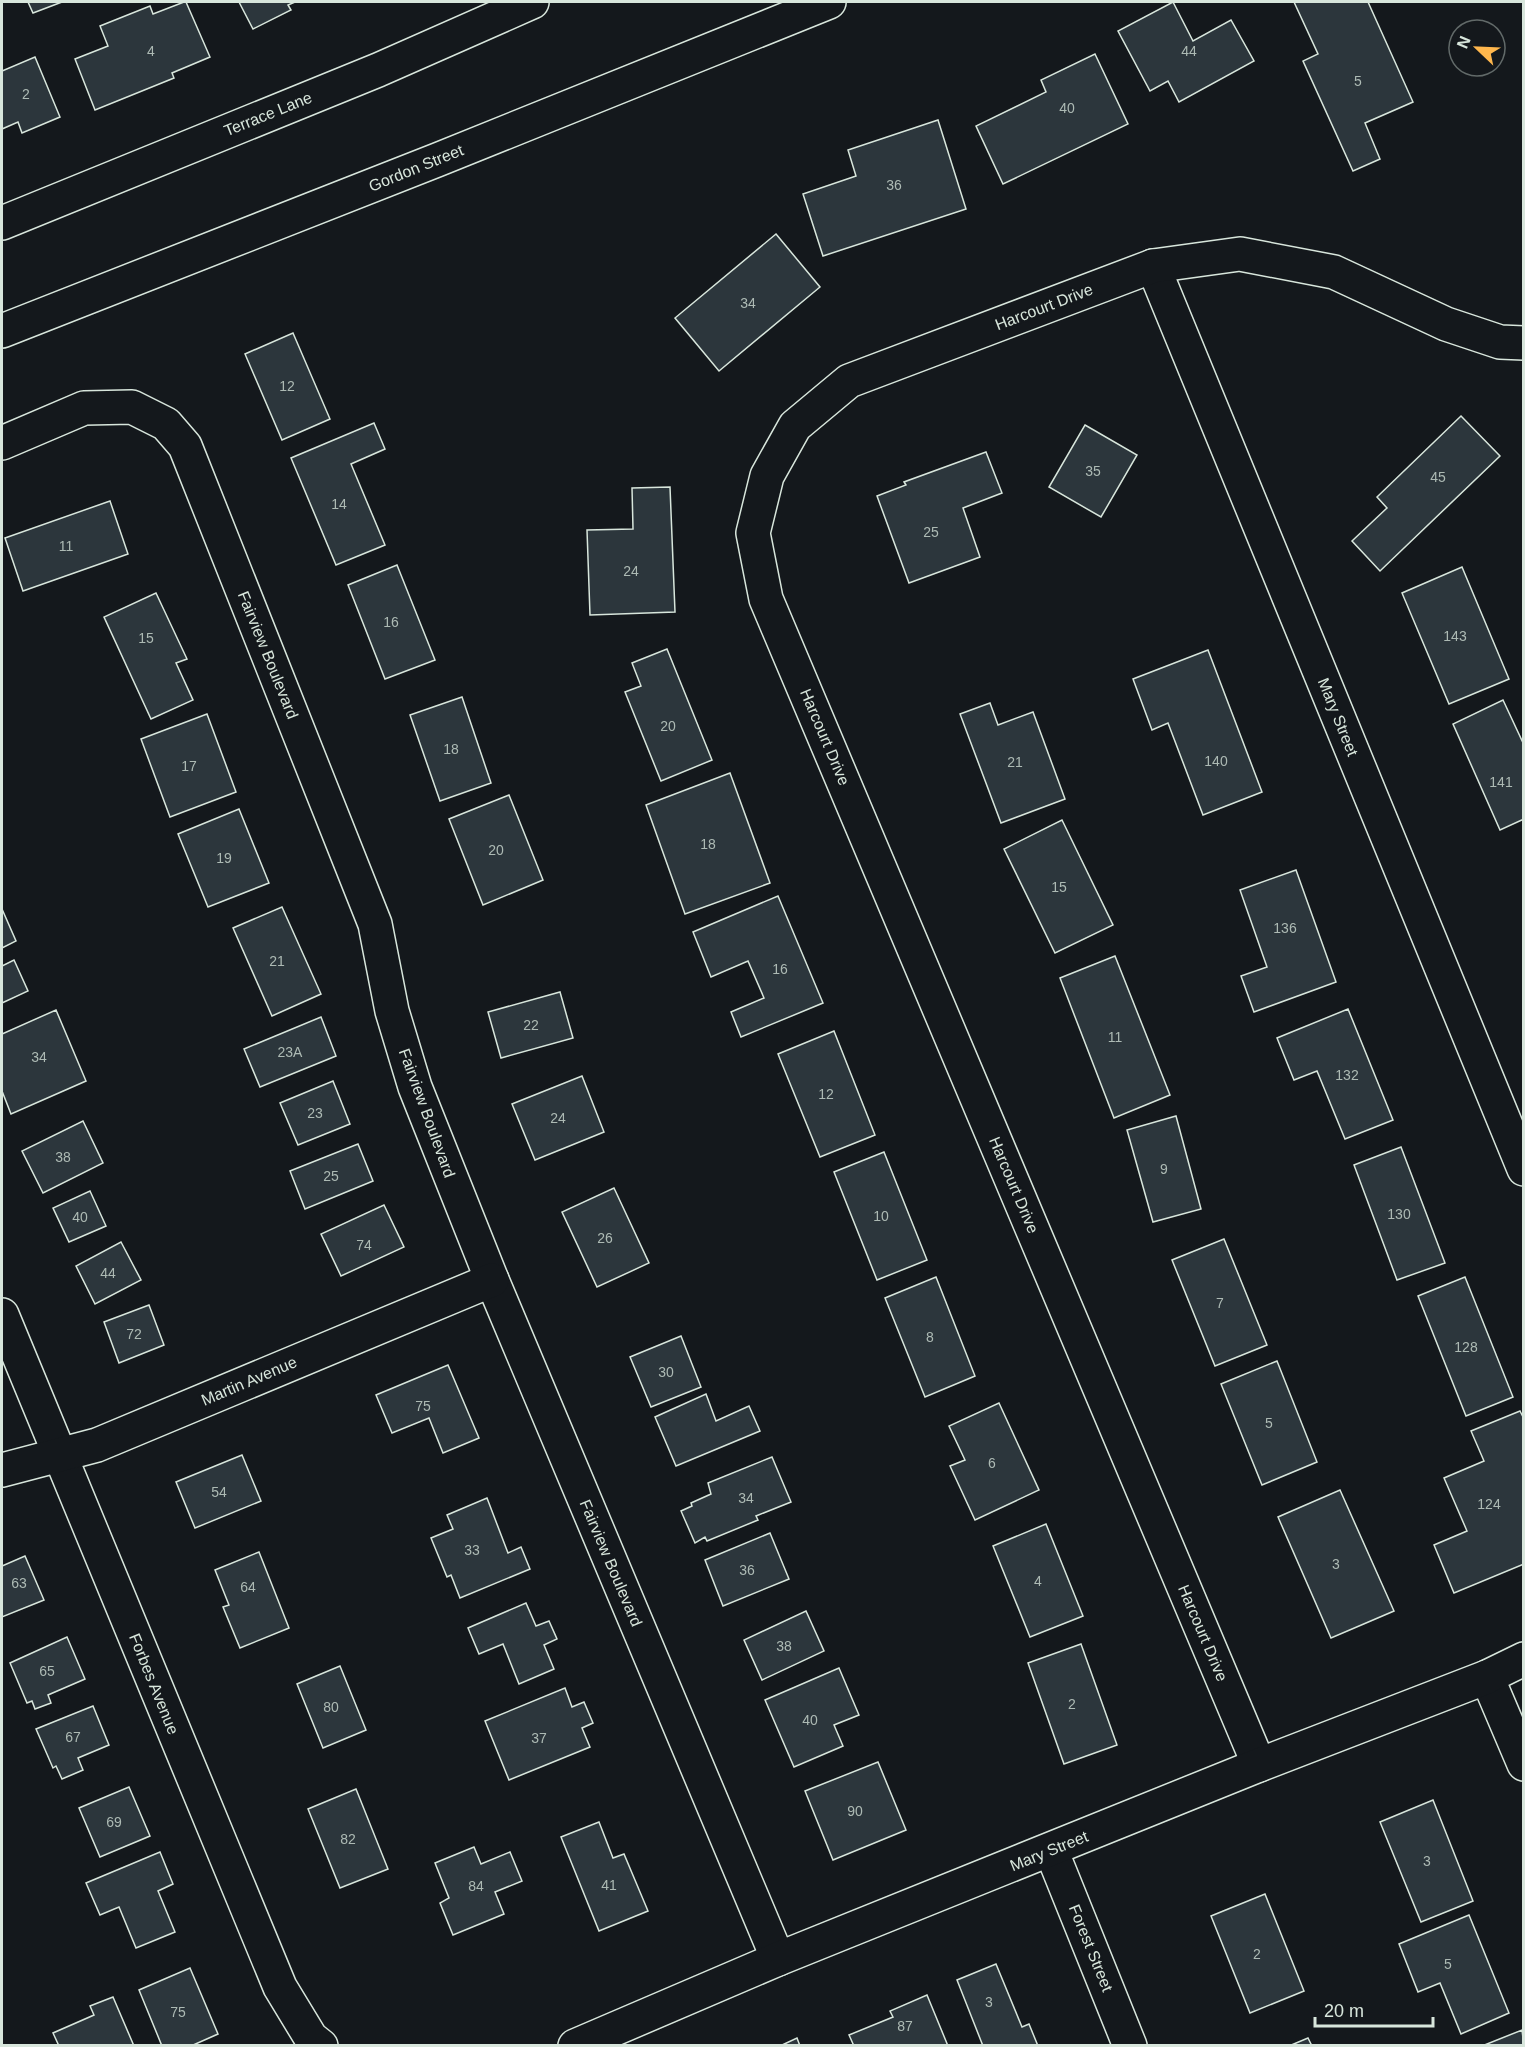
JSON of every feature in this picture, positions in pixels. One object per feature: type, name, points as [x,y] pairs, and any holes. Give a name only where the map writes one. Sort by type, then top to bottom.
[{"type":"street","name":"Terrace Lane","points":[[2,223],[378,70],[532,2]]},
{"type":"street","name":"Gordon Street","points":[[3,323],[448,156],[829,2]]},
{"type":"street","name":"Harcourt Drive","points":[[1259,1765],[766,599],[753,533],[767,476],[795,426],[849,381],[1153,266],[1240,254],[1334,272],[1446,324],[1500,342],[1524,343]]},
{"type":"street","name":"Mary Street","points":[[1153,266],[1524,1168]]},
{"type":"street","name":"Fairview Boulevard","points":[[2,443],[84,408],[132,407],[166,424],[185,446],[375,924],[392,1011],[415,1087],[492,1280],[778,1959]]},
{"type":"street","name":"Martin Avenue","points":[[2,1470],[96,1445],[492,1280]]},
{"type":"street","name":"Forbes Avenue","points":[[2,1315],[280,1987],[311,2038],[321,2046]]},
{"type":"street","name":"Mary Street","points":[[575,2046],[778,1959],[1259,1765],[1487,1677],[1524,1659]]},
{"type":"street","points":[[1487,1677],[1524,1764]]},
{"type":"street","name":"Forest Street","points":[[1052,1850],[1130,2046]]},
{"type":"building","points":[[28,2],[62,2],[33,13]]},
{"type":"building","points":[[186,2],[210,57],[172,73],[174,78],[95,110],[75,59],[108,46],[100,26],[150,6],[153,14]]},
{"type":"building","points":[[239,2],[295,2],[288,5],[291,10],[253,29]]},
{"type":"building","points":[[1173,2],[1193,41],[1231,20],[1254,61],[1179,102],[1168,81],[1150,91],[1118,31]]},
{"type":"building","points":[[1294,2],[1368,2],[1413,102],[1365,123],[1380,159],[1353,171],[1303,61],[1318,54]]},
{"type":"building","points":[[1095,54],[1128,124],[1003,184],[976,126],[1046,92],[1041,80]]},
{"type":"building","points":[[35,57],[60,117],[22,133],[18,122],[2,129],[2,71]]},
{"type":"building","points":[[938,120],[966,209],[823,256],[803,194],[856,176],[848,150]]},
{"type":"building","points":[[776,234],[820,287],[719,371],[675,318]]},
{"type":"building","points":[[293,333],[330,419],[282,440],[245,354]]},
{"type":"building","points":[[1461,416],[1500,456],[1380,571],[1352,541],[1387,508],[1377,497]]},
{"type":"building","points":[[374,423],[385,449],[351,464],[385,545],[336,565],[291,458]]},
{"type":"building","points":[[1085,425],[1137,455],[1101,517],[1049,487]]},
{"type":"building","points":[[986,452],[1002,493],[963,508],[980,557],[909,583],[877,496],[906,485],[904,482]]},
{"type":"building","points":[[670,487],[675,612],[590,615],[587,530],[633,529],[632,488]]},
{"type":"building","points":[[110,501],[128,554],[23,591],[5,538]]},
{"type":"building","points":[[397,565],[435,660],[385,679],[348,585]]},
{"type":"building","points":[[1462,567],[1509,679],[1449,704],[1402,593]]},
{"type":"building","points":[[156,593],[187,659],[176,663],[193,700],[151,719],[104,617]]},
{"type":"building","points":[[667,649],[712,760],[661,781],[625,692],[641,686],[632,663]]},
{"type":"building","points":[[1208,650],[1262,792],[1203,815],[1168,723],[1152,730],[1133,679]]},
{"type":"building","points":[[462,697],[491,783],[440,801],[410,715]]},
{"type":"building","points":[[1503,700],[1524,745],[1524,819],[1500,830],[1453,724]]},
{"type":"building","points":[[990,703],[998,725],[1033,712],[1065,799],[1001,823],[960,714]]},
{"type":"building","points":[[207,714],[236,792],[170,817],[141,739]]},
{"type":"building","points":[[730,773],[770,883],[685,914],[646,805]]},
{"type":"building","points":[[509,795],[543,880],[483,905],[449,819]]},
{"type":"building","points":[[239,809],[269,883],[208,907],[178,834]]},
{"type":"building","points":[[1062,820],[1113,925],[1055,953],[1004,849]]},
{"type":"building","points":[[1296,870],[1336,982],[1254,1012],[1241,976],[1267,967],[1240,890]]},
{"type":"building","points":[[778,896],[823,1003],[741,1037],[731,1012],[764,998],[748,961],[711,977],[693,932]]},
{"type":"building","points":[[282,907],[321,994],[272,1016],[233,928]]},
{"type":"building","points":[[2,909],[16,941],[2,948]]},
{"type":"building","points":[[1115,956],[1170,1095],[1114,1118],[1060,978]]},
{"type":"building","points":[[14,960],[28,991],[2,1003],[2,966]]},
{"type":"building","points":[[560,992],[573,1038],[501,1058],[488,1012]]},
{"type":"building","points":[[1348,1009],[1393,1120],[1345,1139],[1317,1071],[1294,1080],[1277,1038]]},
{"type":"building","points":[[56,1010],[86,1081],[11,1114],[2,1091],[2,1034]]},
{"type":"building","points":[[321,1017],[336,1056],[260,1087],[244,1049]]},
{"type":"building","points":[[834,1031],[875,1135],[820,1157],[778,1054]]},
{"type":"building","points":[[582,1076],[604,1132],[535,1160],[512,1104]]},
{"type":"building","points":[[333,1081],[350,1124],[298,1145],[280,1103]]},
{"type":"building","points":[[1176,1116],[1201,1209],[1153,1222],[1127,1130]]},
{"type":"building","points":[[83,1121],[103,1163],[43,1193],[22,1151]]},
{"type":"building","points":[[358,1144],[373,1181],[305,1209],[290,1171]]},
{"type":"building","points":[[1401,1147],[1445,1263],[1397,1280],[1354,1165]]},
{"type":"building","points":[[884,1152],[927,1260],[877,1280],[834,1172]]},
{"type":"building","points":[[614,1188],[649,1263],[597,1287],[562,1212]]},
{"type":"building","points":[[90,1191],[106,1226],[69,1242],[53,1208]]},
{"type":"building","points":[[384,1205],[404,1247],[341,1276],[321,1234]]},
{"type":"building","points":[[1224,1239],[1267,1345],[1215,1366],[1172,1260]]},
{"type":"building","points":[[121,1242],[141,1280],[95,1304],[76,1266]]},
{"type":"building","points":[[936,1277],[975,1376],[925,1397],[885,1298]]},
{"type":"building","points":[[1465,1277],[1513,1397],[1466,1416],[1418,1296]]},
{"type":"building","points":[[149,1305],[164,1345],[119,1363],[104,1322]]},
{"type":"building","points":[[681,1336],[701,1387],[651,1407],[630,1357]]},
{"type":"building","points":[[1277,1361],[1317,1462],[1262,1485],[1221,1384]]},
{"type":"building","points":[[448,1365],[479,1438],[443,1453],[429,1418],[392,1433],[376,1395]]},
{"type":"building","points":[[706,1394],[716,1421],[749,1406],[760,1431],[676,1466],[655,1417]]},
{"type":"building","points":[[999,1403],[1039,1490],[975,1520],[950,1466],[965,1460],[949,1426]]},
{"type":"building","points":[[1520,1411],[1524,1419],[1524,1564],[1454,1593],[1434,1545],[1467,1531],[1444,1478],[1484,1461],[1471,1431]]},
{"type":"building","points":[[242,1455],[261,1501],[195,1528],[176,1482]]},
{"type":"building","points":[[772,1457],[791,1502],[756,1516],[758,1520],[707,1541],[705,1537],[695,1543],[681,1511],[692,1506],[691,1503],[711,1494],[708,1483]]},
{"type":"building","points":[[1340,1490],[1394,1611],[1331,1638],[1278,1517]]},
{"type":"building","points":[[487,1498],[508,1553],[521,1547],[530,1569],[460,1598],[451,1575],[447,1577],[431,1538],[453,1529],[447,1515]]},
{"type":"building","points":[[1046,1524],[1083,1616],[1030,1637],[993,1546]]},
{"type":"building","points":[[770,1533],[789,1579],[723,1606],[705,1560]]},
{"type":"building","points":[[259,1552],[289,1628],[240,1648],[223,1607],[229,1605],[215,1570]]},
{"type":"building","points":[[25,1556],[44,1600],[2,1617],[2,1566]]},
{"type":"building","points":[[526,1603],[536,1626],[549,1621],[557,1639],[544,1645],[554,1669],[519,1684],[503,1644],[479,1654],[468,1628]]},
{"type":"building","points":[[806,1611],[824,1651],[762,1680],[744,1640]]},
{"type":"building","points":[[67,1637],[85,1679],[48,1695],[51,1703],[35,1709],[32,1701],[27,1703],[10,1663]]},
{"type":"building","points":[[1081,1644],[1117,1745],[1064,1764],[1028,1663]]},
{"type":"building","points":[[340,1666],[366,1730],[323,1748],[297,1684]]},
{"type":"building","points":[[839,1668],[859,1715],[834,1725],[843,1746],[794,1767],[765,1700]]},
{"type":"building","points":[[565,1688],[572,1707],[584,1702],[593,1723],[582,1728],[590,1747],[509,1780],[485,1721]]},
{"type":"building","points":[[93,1706],[109,1745],[78,1758],[83,1770],[62,1779],[56,1766],[53,1768],[36,1729]]},
{"type":"building","points":[[878,1762],[906,1830],[833,1860],[805,1791]]},
{"type":"building","points":[[129,1787],[150,1836],[100,1857],[79,1808]]},
{"type":"building","points":[[356,1789],[388,1869],[340,1888],[308,1809]]},
{"type":"building","points":[[1433,1800],[1473,1901],[1421,1922],[1380,1822]]},
{"type":"building","points":[[599,1822],[613,1858],[624,1854],[648,1911],[599,1931],[561,1837]]},
{"type":"building","points":[[474,1847],[481,1864],[510,1852],[522,1881],[495,1892],[504,1914],[453,1935],[440,1903],[449,1898],[435,1863]]},
{"type":"building","points":[[160,1852],[173,1884],[158,1891],[175,1932],[136,1948],[119,1907],[100,1915],[86,1883]]},
{"type":"building","points":[[1265,1894],[1304,1991],[1250,2013],[1211,1916]]},
{"type":"building","points":[[1469,1915],[1509,2013],[1461,2034],[1440,1983],[1418,1992],[1399,1944]]},
{"type":"building","points":[[996,1964],[1022,2027],[1029,2024],[1038,2046],[983,2046],[957,1980]]},
{"type":"building","points":[[190,1968],[218,2034],[191,2046],[162,2046],[139,1990]]},
{"type":"building","points":[[927,1995],[948,2046],[854,2046],[849,2035],[893,2017],[890,2011]]},
{"type":"building","points":[[113,1997],[134,2046],[59,2046],[53,2033],[94,2015],[90,2006]]},
{"type":"building","points":[[1522,2030],[1524,2046],[1482,2046]]},
{"type":"building","points":[[797,2038],[800,2046],[780,2046]]},
{"type":"building","points":[[1308,2038],[1312,2046],[1289,2046]]}]
